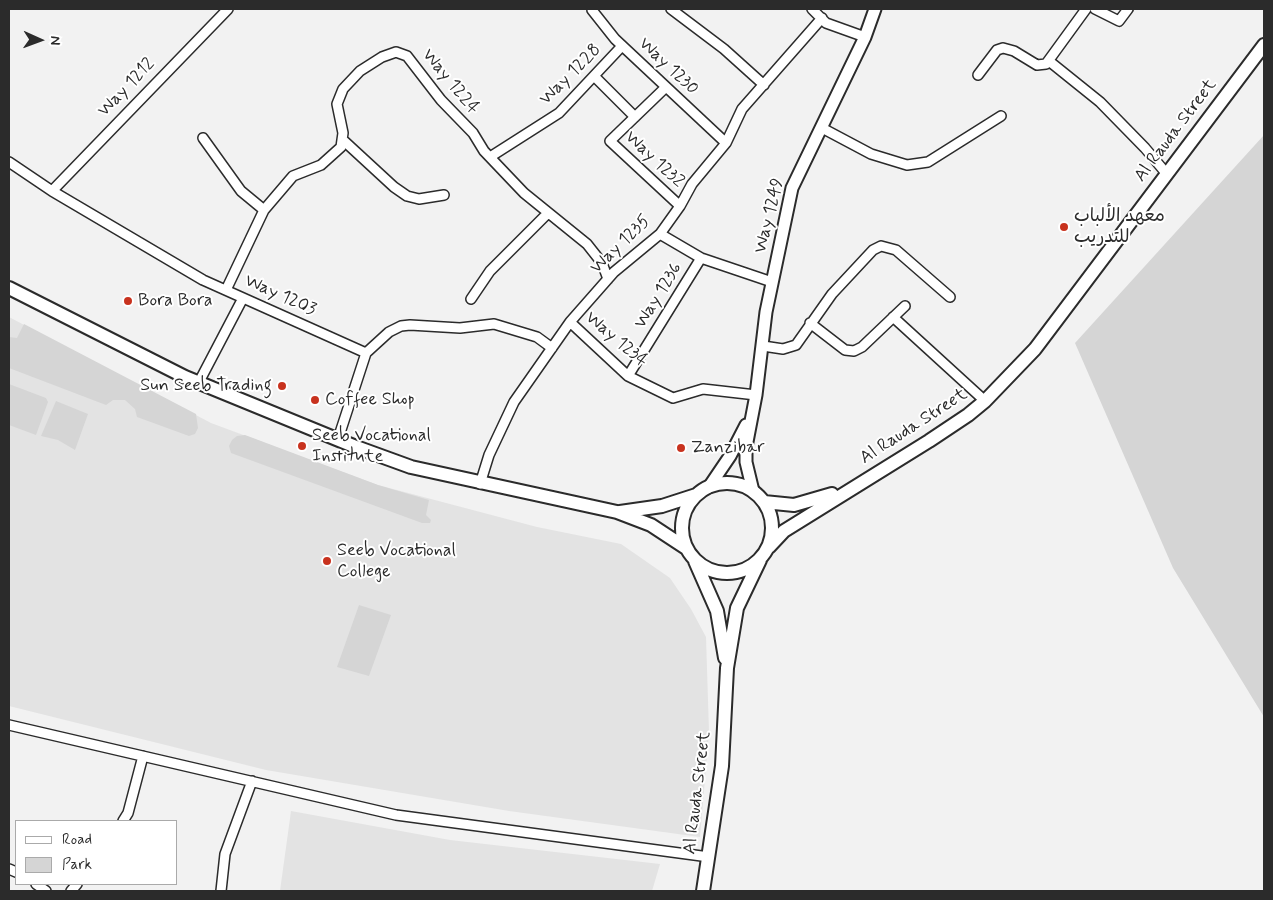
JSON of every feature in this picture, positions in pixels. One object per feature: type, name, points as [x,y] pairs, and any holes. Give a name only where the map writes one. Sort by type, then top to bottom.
[{"type":"main road","name":"Al Rauda Street","points":[[768,547],[784,531],[944,431],[985,400],[1035,349],[1264,45]]},
{"type":"main road","points":[[9,288],[199,382],[411,468],[617,512],[651,525],[686,548]]},
{"type":"main road","points":[[724,483],[739,484],[753,491],[764,502],[772,524],[768,547],[760,560],[747,569],[732,574],[718,573],[705,568],[694,559],[686,548],[682,534],[682,520],[687,506],[696,495],[709,486],[724,483]]},
{"type":"main road","name":"Al Rauda Street","points":[[764,502],[794,505],[821,499],[860,483]]},
{"type":"main road","points":[[617,512],[654,508],[696,495]]},
{"type":"main road","name":"Al Rauda Street","points":[[694,559],[717,611],[727,668]]},
{"type":"main road","name":"Al Rauda Street","points":[[703,891],[722,766],[727,668],[737,608],[760,560]]},
{"type":"street","name":"Way 1212","points":[[52,191],[228,9]]},
{"type":"street","points":[[672,9],[724,49],[764,85]]},
{"type":"street","points":[[812,9],[838,28],[864,37]]},
{"type":"street","name":"Way 1249","points":[[753,491],[746,462],[746,447],[750,416],[756,395],[772,282],[792,188],[822,128],[875,9]]},
{"type":"street","points":[[978,75],[997,50],[1003,48],[1014,51],[1042,66],[1049,61],[1086,9]]},
{"type":"street","points":[[1095,9],[1119,21],[1128,9]]},
{"type":"street","name":"Way 1230","points":[[592,10],[622,46],[726,143]]},
{"type":"street","name":"Way 1235","points":[[480,484],[488,455],[514,402],[570,322],[608,279],[660,234],[680,206],[692,184],[726,143],[742,109],[822,18]]},
{"type":"street","name":"Way 1228","points":[[490,156],[559,113],[622,46]]},
{"type":"street","name":"Way 1224","points":[[343,140],[338,104],[343,89],[360,71],[382,57],[396,52],[407,56],[441,100],[473,133],[490,156],[524,193],[587,244],[602,263],[608,279]]},
{"type":"street","points":[[1049,61],[1111,113],[1166,173]]},
{"type":"street","name":"Way 1232","points":[[594,76],[635,117]]},
{"type":"street","name":"Way 1232","points":[[666,87],[610,141],[680,206]]},
{"type":"street","points":[[822,128],[872,154],[907,165],[928,162],[1001,116]]},
{"type":"street","points":[[203,138],[241,191],[264,210]]},
{"type":"street","points":[[226,290],[264,210],[294,176],[321,165],[341,147],[343,140],[394,187],[408,196],[419,199],[444,195]]},
{"type":"street","name":"Way 1203","points":[[9,162],[52,191],[204,280],[366,353]]},
{"type":"street","points":[[471,298],[490,271],[548,213]]},
{"type":"street","name":"Way 1236","points":[[660,234],[701,258],[772,282]]},
{"type":"street","points":[[762,346],[783,349],[792,347],[800,341],[832,294],[873,250],[881,246],[896,250],[950,297]]},
{"type":"street","name":"Way 1236","points":[[628,376],[701,258]]},
{"type":"street","points":[[199,382],[242,298]]},
{"type":"street","points":[[810,324],[845,350],[854,351],[862,347],[905,306]]},
{"type":"street","points":[[893,317],[985,400]]},
{"type":"street","name":"Way 1234","points":[[570,322],[628,376],[673,398],[703,389],[756,395]]},
{"type":"street","points":[[338,439],[366,353],[389,332],[401,326],[460,328],[494,324],[537,336],[552,348]]},
{"type":"street","name":"Way 1249","points":[[709,486],[730,456],[750,416]]},
{"type":"street","points":[[9,725],[396,815],[709,857]]},
{"type":"street","points":[[124,820],[128,812],[142,756]]},
{"type":"street","points":[[221,891],[224,854],[252,781]]},
{"type":"shaded area","name":"Seeb Vocational College","points":[[9,317],[211,423],[378,485],[537,527],[621,544],[670,578],[691,609],[706,637],[709,732],[700,837],[509,811],[266,770],[9,706]]},
{"type":"shaded area","points":[[291,811],[450,840],[660,864],[652,891],[280,891]]},
{"type":"green space","points":[[1264,135],[1264,717],[1173,568],[1075,343]]},
{"type":"green space","points":[[24,324],[196,414],[198,428],[195,434],[189,436],[137,417],[135,409],[125,400],[113,400],[106,405],[9,368],[9,337],[17,338]]},
{"type":"green space","points":[[9,384],[46,398],[48,402],[36,435],[9,425]]},
{"type":"green space","points":[[56,401],[88,414],[75,450],[58,440],[41,436]]},
{"type":"green space","points":[[245,435],[378,485],[429,500],[426,515],[431,520],[430,523],[422,523],[231,453],[229,446],[232,440],[237,436]]},
{"type":"green space","points":[[359,605],[391,615],[369,676],[337,667]]},
{"type":"place","name":"معهد الألباب للتدريب","points":[[1064,227]]},
{"type":"place","name":"Bora Bora","points":[[128,301]]},
{"type":"place","name":"Sun Seeb Trading","points":[[282,386]]},
{"type":"place","name":"Coffee Shop","points":[[315,400]]},
{"type":"place","name":"Seeb Vocational Institute","points":[[302,446]]},
{"type":"place","name":"Zanzibar","points":[[681,448]]},
{"type":"place","name":"Seeb Vocational College","points":[[327,561]]}]
